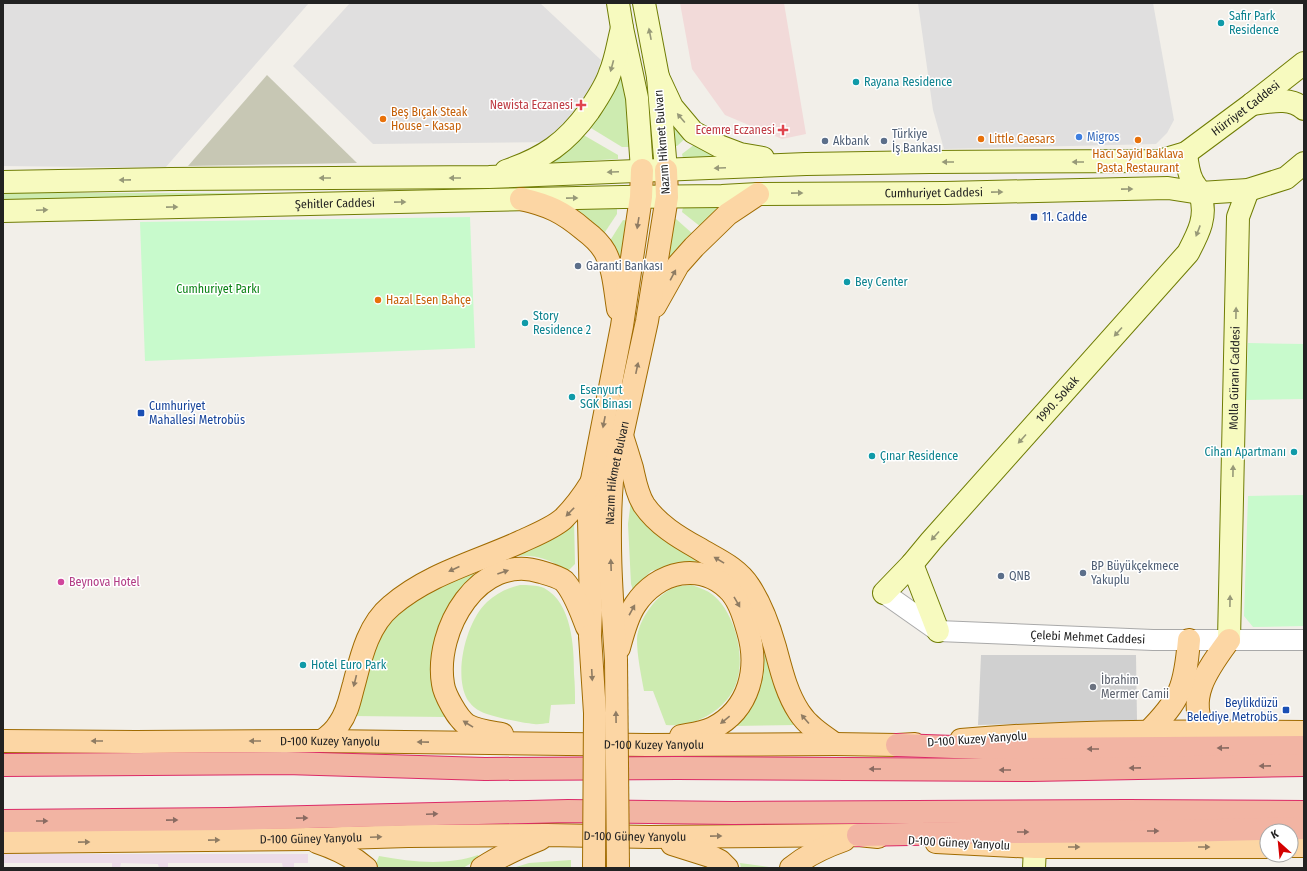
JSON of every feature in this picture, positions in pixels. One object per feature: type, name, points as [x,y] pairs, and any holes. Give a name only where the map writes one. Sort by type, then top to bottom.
[{"type":"highway","points":[[898,745],[1011,749],[1304,747]]},
{"type":"highway","points":[[3,765],[286,763],[492,769],[692,768],[1023,770],[1304,765]]},
{"type":"highway","points":[[3,821],[227,819],[568,811],[733,813],[1111,811],[1304,812]]},
{"type":"highway","points":[[858,835],[1304,828]]},
{"type":"main road","name":"Nazım Hikmet Bulvarı","points":[[592,480],[622,326],[642,197],[642,170],[637,98],[618,3]]},
{"type":"main road","name":"Nazım Hikmet Bulvarı","points":[[616,660],[611,584],[610,507],[612,481],[647,321],[667,197],[658,77],[644,3]]},
{"type":"main road","points":[[489,178],[526,164],[545,154],[564,140],[578,125],[597,100],[610,73],[622,28]]},
{"type":"main road","name":"Hürriyet Caddesi","points":[[1186,153],[1304,63]]},
{"type":"main road","points":[[658,77],[672,107],[693,132],[719,146],[740,154],[806,164]]},
{"type":"main road","points":[[1252,104],[1288,100],[1304,108]]},
{"type":"main road","points":[[666,170],[806,164],[1159,161],[1186,153],[1188,170],[1192,181],[1200,193]]},
{"type":"main road","points":[[1295,176],[1304,163]]},
{"type":"main road","name":"Şehitler Caddesi","points":[[3,182],[170,179],[489,178],[666,170]]},
{"type":"main road","name":"Cumhuriyet Caddesi","points":[[667,197],[758,194],[945,193],[1168,188],[1200,193],[1248,190],[1295,176]]},
{"type":"main road","name":"Molla Gürani Caddesi","points":[[1229,640],[1238,217],[1248,190]]},
{"type":"main road","name":"1990. Sokak","points":[[884,593],[912,564],[1188,253],[1200,229],[1203,210],[1200,193]]},
{"type":"main road","points":[[647,321],[678,265],[728,214],[758,194]]},
{"type":"main road","name":"Şehitler Caddesi","points":[[3,211],[667,197]]},
{"type":"main road","points":[[521,199],[549,207],[562,213],[597,241],[605,252],[611,267],[622,326]]},
{"type":"main road","points":[[622,436],[636,489],[643,504],[661,524],[738,572],[760,605],[775,646],[782,676],[799,712],[808,723],[835,744]]},
{"type":"main road","points":[[592,480],[589,519],[591,610],[590,636],[595,714],[594,868]]},
{"type":"main road","points":[[322,741],[335,730],[344,716],[349,705],[360,660],[370,633],[389,607],[404,595],[422,584],[459,566],[502,550],[549,528],[562,520],[575,507],[592,480]]},
{"type":"main road","points":[[912,564],[938,631]]},
{"type":"main road","points":[[532,742],[507,735],[480,731],[467,725],[458,717],[448,699],[443,685],[441,668],[445,642],[452,623],[463,602],[476,587],[492,576],[511,569],[532,569],[563,580],[573,596],[590,636]]},
{"type":"main road","points":[[618,868],[616,660],[623,632],[635,605],[645,592],[658,582],[672,576],[695,573],[709,577],[720,582],[732,593],[743,615],[749,635],[753,657],[751,680],[747,693],[741,703],[724,721],[713,728],[699,733],[648,745]]},
{"type":"main road","points":[[1147,733],[1165,714],[1181,691],[1185,678],[1188,640]]},
{"type":"main road","points":[[1206,732],[1201,724],[1198,714],[1197,705],[1199,692],[1203,679],[1210,665],[1229,640]]},
{"type":"main road","name":"D-100 Kuzey Yanyolu","points":[[3,741],[322,741],[485,744],[532,742],[648,745],[898,745],[1077,733],[1304,732]]},
{"type":"main road","points":[[482,868],[518,848],[547,835]]},
{"type":"main road","name":"D-100 Güney Yanyolu","points":[[3,842],[309,839],[408,836],[547,835],[649,837],[858,835],[1035,858],[1259,846]]},
{"type":"main road","points":[[791,868],[812,852],[858,835]]},
{"type":"main road","points":[[649,837],[704,853],[720,861],[727,868]]},
{"type":"main road","points":[[309,839],[346,854],[360,862],[366,868]]},
{"type":"street","points":[[884,593],[938,631]]},
{"type":"street","name":"Çelebi Mehmet Caddesi","points":[[938,631],[1188,640],[1304,640]]},
{"type":"shaded area","points":[[3,3],[309,3],[165,168],[3,166]]},
{"type":"shaded area","points":[[350,3],[540,3],[601,60],[586,109],[557,142],[373,144],[293,66]]},
{"type":"shaded area","points":[[680,3],[784,3],[806,134],[782,139],[725,115],[692,69]]},
{"type":"shaded area","points":[[918,3],[1153,3],[1174,120],[1167,133],[1156,144],[944,149],[933,110]]},
{"type":"shaded area","points":[[267,75],[357,163],[188,166]]},
{"type":"shaded area","points":[[981,655],[1136,655],[1137,721],[978,725]]},
{"type":"shaded area","points":[[3,854],[308,854],[308,863],[294,863],[294,868],[283,868],[282,863],[168,863],[168,868],[159,868],[158,864],[121,863],[120,868],[112,868],[112,863],[3,863]]},
{"type":"green space","points":[[620,50],[631,147],[622,147],[586,125]]},
{"type":"green space","points":[[664,98],[690,134],[677,146],[669,146]]},
{"type":"green space","points":[[580,133],[618,155],[618,159],[548,163]]},
{"type":"green space","points":[[699,141],[728,158],[683,158],[682,154]]},
{"type":"green space","points":[[3,193],[487,193],[3,200]]},
{"type":"green space","points":[[720,206],[721,210],[701,227],[682,212],[683,207]]},
{"type":"green space","points":[[573,209],[617,209],[617,214],[601,238]]},
{"type":"green space","name":"Cumhuriyet Parkı","points":[[470,217],[475,348],[145,361],[140,222]]},
{"type":"green space","points":[[676,219],[694,235],[667,270],[669,220]]},
{"type":"green space","points":[[623,220],[629,221],[623,279],[606,247]]},
{"type":"green space","points":[[1248,343],[1304,344],[1304,399],[1246,400]]},
{"type":"green space","points":[[1304,495],[1304,626],[1253,627],[1244,616],[1248,496]]},
{"type":"green space","points":[[631,500],[744,588],[797,725],[733,726],[740,718],[749,606],[675,564],[651,571],[633,590],[631,584],[628,524]]},
{"type":"green space","points":[[574,520],[575,564],[567,572],[554,563],[540,558],[525,556],[511,557],[496,561],[483,568],[471,578],[454,599],[451,605],[450,613],[449,719],[445,717],[353,716],[380,633],[408,601]]},
{"type":"green space","points":[[520,585],[541,587],[553,595],[566,614],[570,626],[573,651],[575,704],[551,705],[549,723],[536,724],[521,722],[482,712],[469,702],[463,688],[461,675],[464,648],[473,621],[487,602],[502,591]]},
{"type":"green space","points":[[691,585],[705,590],[713,595],[728,613],[739,647],[739,671],[733,691],[718,709],[692,723],[682,725],[666,725],[653,691],[644,691],[639,665],[637,639],[638,632],[650,608],[662,595],[678,586]]},
{"type":"green space","points":[[478,855],[480,858],[463,868],[379,868],[376,864],[379,856],[404,860],[441,862],[454,861]]},
{"type":"green space","points":[[571,860],[571,868],[513,868],[529,863]]},
{"type":"green space","points":[[740,863],[776,868],[741,868]]},
{"type":"place","name":"Safir Park Residence","points":[[1221,23]]},
{"type":"place","name":"Rayana Residence","points":[[856,82]]},
{"type":"place","name":"Newista Eczanesi","points":[[581,105]]},
{"type":"place","name":"Beş Bıçak Steak House - Kasap","points":[[383,119]]},
{"type":"place","name":"Ecemre Eczanesi","points":[[783,130]]},
{"type":"place","name":"Migros","points":[[1079,137]]},
{"type":"place","name":"Little Caesars","points":[[981,139]]},
{"type":"place","name":"Hacı Sayid Baklava Pasta Restaurant","points":[[1138,140]]},
{"type":"place","name":"Akbank","points":[[825,141]]},
{"type":"place","name":"Türkiye İş Bankası","points":[[884,141]]},
{"type":"place","name":"11. Cadde","points":[[1034,217]]},
{"type":"place","name":"Garanti Bankası","points":[[578,266]]},
{"type":"place","name":"Bey Center","points":[[847,282]]},
{"type":"place","name":"Hazal Esen Bahçe","points":[[378,300]]},
{"type":"place","name":"Story Residence 2","points":[[525,323]]},
{"type":"place","name":"Esenyurt SGK Binası","points":[[572,397]]},
{"type":"place","name":"Cumhuriyet Mahallesi Metrobüs","points":[[141,413]]},
{"type":"place","name":"Cihan Apartmanı","points":[[1294,452]]},
{"type":"place","name":"Çınar Residence","points":[[872,456]]},
{"type":"place","name":"BP Büyükçekmece Yakuplu","points":[[1083,573]]},
{"type":"place","name":"QNB","points":[[1001,576]]},
{"type":"place","name":"Beynova Hotel","points":[[61,582]]},
{"type":"place","name":"Hotel Euro Park","points":[[303,665]]},
{"type":"place","name":"İbrahim Mermer Camii","points":[[1093,687]]},
{"type":"place","name":"Beylikdüzü Belediye Metrobüs","points":[[1286,710]]}]
